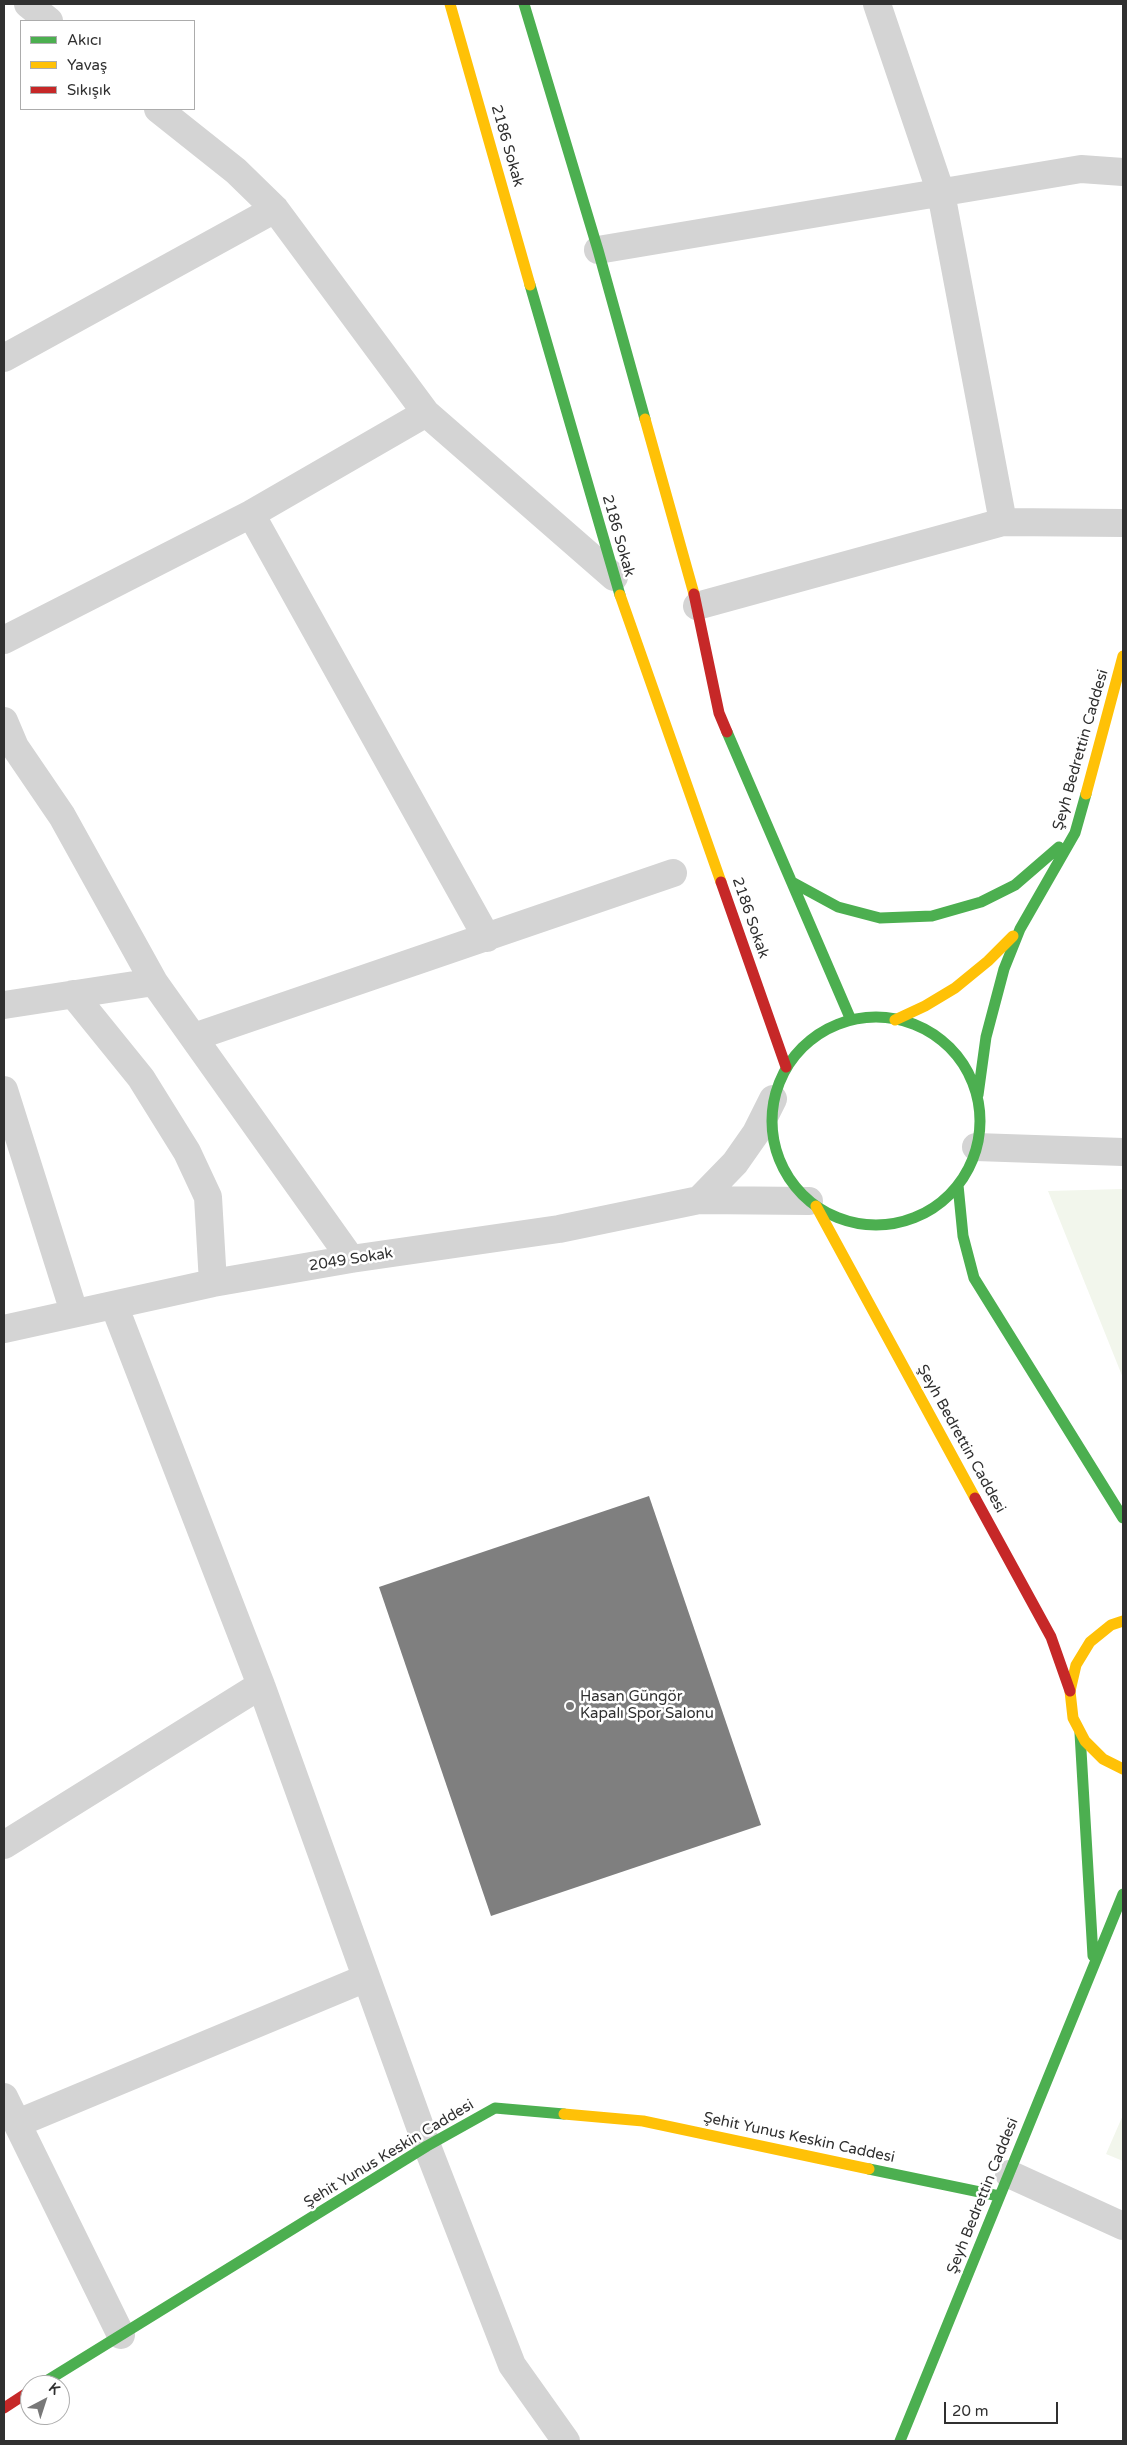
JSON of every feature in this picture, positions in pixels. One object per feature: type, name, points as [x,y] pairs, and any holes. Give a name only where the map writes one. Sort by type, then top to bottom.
[{"type":"main road","name":"2186 Sokak","points":[[450,4],[614,577],[786,1067]]},
{"type":"main road","points":[[524,4],[598,250],[697,606],[719,712],[851,1020]]},
{"type":"main road","name":"Şeyh Bedrettin Caddesi","points":[[978,1096],[986,1037],[1004,969],[1020,929],[1075,832],[1123,656]]},
{"type":"main road","points":[[792,882],[838,907],[880,918],[932,916],[981,902],[1015,885],[1075,832]]},
{"type":"main road","name":"Şeyh Bedrettin Caddesi","points":[[895,1020],[955,988],[988,961],[1020,929]]},
{"type":"main road","points":[[874,1017],[909,1022],[940,1039],[964,1064],[978,1096],[981,1130],[973,1163],[954,1191],[928,1213],[896,1224],[862,1225],[830,1215],[813,1203],[802,1195],[782,1168],[772,1134],[773,1099],[786,1067],[810,1040],[840,1022],[851,1020],[874,1017]]},
{"type":"main road","points":[[958,1185],[963,1236],[974,1278],[1010,1332],[1123,1518]]},
{"type":"main road","name":"Şeyh Bedrettin Caddesi","points":[[813,1203],[1051,1637],[1070,1691]]},
{"type":"main road","points":[[1123,1621],[1111,1625],[1090,1642],[1076,1665],[1070,1691],[1073,1718],[1084,1741],[1102,1758],[1123,1769]]},
{"type":"main road","name":"Şeyh Bedrettin Caddesi","points":[[1080,1732],[1093,1962]]},
{"type":"main road","name":"Şeyh Bedrettin Caddesi","points":[[900,2441],[1093,1962],[1123,1894]]},
{"type":"main road","points":[[1093,1962],[1116,1944]]},
{"type":"main road","name":"Şehit Yunus Keskin Caddesi","points":[[56,2375],[427,2146],[495,2108],[643,2121],[1004,2185]]},
{"type":"main road","points":[[4,2408],[20,2398]]},
{"type":"street","points":[[28,4],[48,20]]},
{"type":"street","points":[[877,4],[941,193],[1003,522]]},
{"type":"street","points":[[159,110],[236,171],[275,209],[426,413],[614,577]]},
{"type":"street","points":[[598,250],[1081,170],[1123,172]]},
{"type":"street","points":[[4,358],[275,209]]},
{"type":"street","points":[[4,640],[251,514],[426,413]]},
{"type":"street","points":[[251,514],[487,938]]},
{"type":"street","points":[[697,606],[1003,522],[1123,523]]},
{"type":"street","points":[[4,721],[9,748],[62,816],[154,982],[351,1260]]},
{"type":"street","points":[[194,1037],[673,873]]},
{"type":"street","points":[[4,1004],[154,982]]},
{"type":"street","points":[[72,994],[141,1078],[187,1152],[208,1197],[213,1283]]},
{"type":"street","points":[[4,1090],[74,1312]]},
{"type":"street","points":[[699,1200],[735,1163],[756,1133],[773,1099]]},
{"type":"street","points":[[976,1147],[1123,1152]]},
{"type":"street","name":"2049 Sokak","points":[[4,1328],[213,1283],[559,1229],[699,1200],[813,1203]]},
{"type":"street","points":[[114,1305],[261,1685],[427,2146],[512,2365],[566,2441]]},
{"type":"street","points":[[4,1846],[261,1685]]},
{"type":"street","points":[[18,2123],[366,1978]]},
{"type":"street","points":[[4,2097],[121,2335]]},
{"type":"street","points":[[1004,2185],[1123,2226]]},
{"type":"shaded area","points":[[1123,1189],[1123,1378],[1048,1191]]},
{"type":"shaded area","points":[[1123,2115],[1123,2161],[1106,2154]]},
{"type":"building","name":"Hasan Güngör Kapalı Spor Salonu","points":[[649,1496],[761,1825],[491,1916],[379,1587]]},
{"type":"traffic: fast","points":[[524,4],[598,250],[645,419]]},
{"type":"traffic: fast","points":[[530,285],[620,595]]},
{"type":"traffic: fast","points":[[727,732],[851,1020]]},
{"type":"traffic: fast","points":[[978,1095],[986,1037],[1004,969],[1020,929],[1075,833],[1086,794]]},
{"type":"traffic: fast","points":[[792,882],[838,907],[880,918],[932,916],[981,902],[1015,885],[1059,847]]},
{"type":"traffic: fast","points":[[876,1017],[896,1019],[916,1025],[925,1029],[950,1047],[968,1072],[972,1081],[978,1101],[980,1121],[978,1141],[972,1161],[968,1170],[950,1195],[925,1213],[916,1217],[896,1223],[876,1225],[856,1223],[836,1217],[827,1213],[802,1195],[784,1170],[780,1161],[774,1141],[772,1121],[774,1101],[780,1081],[784,1072],[802,1047],[827,1029],[836,1025],[856,1019],[876,1017]]},
{"type":"traffic: fast","points":[[958,1185],[963,1236],[974,1278],[1123,1518]]},
{"type":"traffic: fast","points":[[1080,1733],[1093,1956]]},
{"type":"traffic: fast","points":[[900,2441],[1123,1894]]},
{"type":"traffic: fast","points":[[56,2375],[427,2146],[495,2108],[564,2114]]},
{"type":"traffic: fast","points":[[869,2169],[999,2196]]},
{"type":"traffic: slow","points":[[450,4],[530,285]]},
{"type":"traffic: slow","points":[[645,419],[694,594]]},
{"type":"traffic: slow","points":[[620,595],[721,882]]},
{"type":"traffic: slow","points":[[1086,794],[1123,656]]},
{"type":"traffic: slow","points":[[895,1020],[925,1006],[955,988],[988,961],[1013,936]]},
{"type":"traffic: slow","points":[[816,1206],[975,1498]]},
{"type":"traffic: slow","points":[[1123,1621],[1111,1625],[1090,1642],[1076,1665],[1070,1691],[1073,1718],[1085,1741],[1103,1759],[1123,1769]]},
{"type":"traffic: slow","points":[[564,2114],[643,2121],[869,2169]]},
{"type":"traffic: jam","points":[[694,594],[719,713],[727,732]]},
{"type":"traffic: jam","points":[[721,882],[786,1067]]},
{"type":"traffic: jam","points":[[975,1498],[1051,1637],[1070,1691]]},
{"type":"traffic: jam","points":[[4,2408],[20,2398]]},
{"type":"place","name":"Hasan Güngör Kapalı Spor Salonu","points":[[570,1706]]}]
